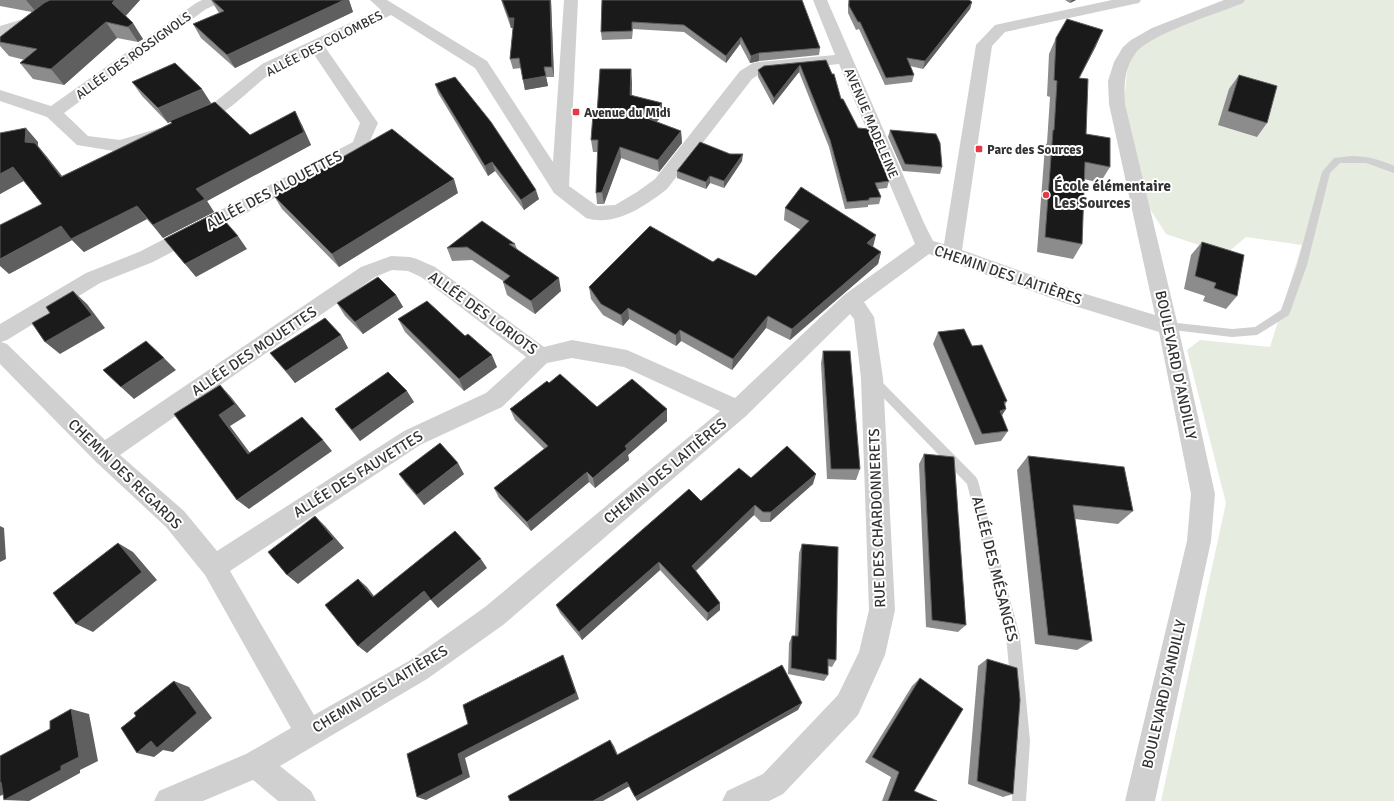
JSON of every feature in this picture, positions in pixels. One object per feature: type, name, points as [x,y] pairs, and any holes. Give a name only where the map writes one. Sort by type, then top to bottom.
[{"type":"street","points":[[0,31],[48,16],[73,0]]},
{"type":"street","name":"ALLÉE DES ROSSIGNOLS","points":[[52,113],[201,6],[215,0]]},
{"type":"street","points":[[377,0],[481,65],[560,188],[593,213],[618,211],[644,197],[661,184],[746,75],[760,67],[845,59]]},
{"type":"street","points":[[560,188],[571,0]]},
{"type":"street","name":"AVENUE MADELEINE","points":[[820,0],[914,223],[926,246]]},
{"type":"street","points":[[952,252],[984,45],[1000,28],[1134,0]]},
{"type":"street","name":"BOULEVARD D'ANDILLY","points":[[1140,801],[1199,541],[1203,494],[1168,326],[1117,104],[1116,81],[1122,62],[1129,50],[1137,43],[1157,31],[1238,0]]},
{"type":"street","name":"ALLÉE DES COLOMBES","points":[[52,113],[83,141],[120,146],[174,128],[216,110],[268,68],[392,9]]},
{"type":"street","name":"ALLÉE DES ALOUETTES","points":[[0,334],[93,278],[146,257],[360,146],[369,123],[316,46]]},
{"type":"street","points":[[0,95],[52,113]]},
{"type":"street","name":"CHEMIN DES LAITIÈRES","points":[[169,801],[256,764],[418,670],[494,616],[738,409],[851,302],[926,246],[952,252],[1024,281],[1136,318],[1168,326]]},
{"type":"street","name":"ALLÉE DES MOUETTES","points":[[103,454],[368,272],[391,264],[410,264]]},
{"type":"street","name":"ALLÉE DES LORIOTS","points":[[410,264],[428,272],[541,356],[572,349],[627,359],[738,409]]},
{"type":"street","name":"RUE DES CHARDONNERETS","points":[[738,801],[773,784],[848,705],[872,654],[882,610],[872,378],[864,317],[851,302]]},
{"type":"street","name":"CHEMIN DES REGARDS","points":[[0,350],[103,454],[175,519],[214,567],[310,732]]},
{"type":"street","name":"ALLÉE DES FAUVETTES","points":[[214,567],[412,438],[494,400],[541,356]]},
{"type":"street","points":[[256,764],[301,801]]},
{"type":"lane","points":[[1168,326],[1232,333],[1257,331],[1285,312],[1302,265],[1326,172],[1337,160],[1353,158],[1379,163],[1394,170]]},
{"type":"lane","name":"ALLÉE DES MÉSANGES","points":[[872,378],[972,481],[1013,636],[1023,741],[1019,801]]},
{"type":"shaded area","points":[[1242,0],[1394,0],[1394,801],[1161,801],[1226,503],[1187,350],[1200,340],[1270,347],[1302,245],[1246,237],[1226,254],[1166,234],[1150,209],[1124,102],[1128,63],[1137,43]]},
{"type":"building","points":[[50,0],[115,0],[112,3],[133,23],[128,27],[106,22],[51,69],[20,63],[37,49],[0,42],[0,37]]},
{"type":"building","points":[[212,0],[344,0],[227,55],[193,24],[224,11]]},
{"type":"building","points":[[502,0],[550,0],[552,67],[544,67],[546,76],[523,80],[519,58],[510,59],[514,18],[509,18]]},
{"type":"building","points":[[602,0],[802,0],[820,48],[759,53],[751,56],[741,37],[726,56],[684,25],[632,22],[632,31],[601,32]]},
{"type":"building","points":[[849,0],[969,0],[972,2],[925,61],[907,58],[914,75],[886,78],[860,22],[858,22],[849,6]]},
{"type":"building","points":[[1067,19],[1103,30],[1079,78],[1088,79],[1086,134],[1110,138],[1110,167],[1085,162],[1082,244],[1045,237],[1057,81],[1054,80],[1056,38]]},
{"type":"building","points":[[826,60],[832,74],[834,74],[841,99],[843,99],[858,128],[869,129],[884,163],[881,162],[889,181],[875,183],[881,197],[869,198],[869,200],[847,202],[830,140],[800,65],[774,98],[758,70],[764,66]]},
{"type":"building","points":[[175,63],[202,89],[158,108],[132,82]]},
{"type":"building","points":[[600,69],[631,69],[630,95],[662,103],[649,119],[681,131],[658,160],[620,147],[602,192],[596,193],[598,140],[591,140],[593,114],[597,114]]},
{"type":"building","points":[[1239,75],[1277,86],[1267,123],[1228,111]]},
{"type":"building","points":[[455,77],[491,122],[536,190],[521,200],[492,162],[485,166],[435,84]]},
{"type":"building","points":[[215,102],[250,135],[295,111],[304,132],[196,189],[205,199],[153,225],[137,206],[71,239],[61,226],[0,259],[0,225],[42,204],[13,167],[0,174],[0,133],[26,128],[25,142],[35,143],[61,177],[172,123],[170,121]]},
{"type":"building","points":[[392,129],[454,179],[332,254],[274,196]]},
{"type":"building","points":[[890,130],[936,134],[940,143],[942,167],[905,164]]},
{"type":"building","points":[[700,142],[730,154],[743,154],[724,181],[710,176],[706,182],[677,171]]},
{"type":"building","points":[[801,187],[876,235],[867,243],[881,252],[792,329],[768,316],[733,359],[680,330],[676,335],[628,308],[621,315],[601,304],[589,287],[650,226],[713,262],[718,258],[756,276],[809,221],[785,208]]},
{"type":"building","points":[[217,212],[238,236],[185,264],[164,239]]},
{"type":"building","points":[[482,221],[515,244],[509,244],[559,278],[531,301],[503,282],[510,276],[467,247],[447,248]]},
{"type":"building","points":[[1202,242],[1244,255],[1237,296],[1214,288],[1216,283],[1195,276]]},
{"type":"building","points":[[378,277],[396,295],[355,322],[337,303]]},
{"type":"building","points":[[73,291],[92,315],[45,342],[32,323],[50,313],[46,307]]},
{"type":"building","points":[[427,301],[465,336],[468,334],[492,355],[459,379],[398,319]]},
{"type":"building","points":[[325,318],[341,335],[286,371],[270,353]]},
{"type":"building","points":[[964,329],[972,346],[982,345],[1007,401],[1004,402],[1006,409],[1000,411],[1008,431],[982,434],[938,332]]},
{"type":"building","points":[[146,341],[164,358],[121,387],[103,370]]},
{"type":"building","points":[[823,351],[850,351],[860,469],[831,469]]},
{"type":"building","points":[[388,372],[407,391],[352,430],[335,409]]},
{"type":"building","points":[[560,374],[597,407],[632,379],[667,409],[625,446],[627,449],[593,478],[587,472],[527,522],[494,488],[548,446],[510,409],[547,381],[549,383]]},
{"type":"building","points":[[220,385],[235,404],[219,415],[248,454],[302,417],[323,440],[237,500],[174,414]]},
{"type":"building","points":[[440,443],[458,463],[417,495],[399,474]]},
{"type":"building","points":[[787,446],[816,474],[771,512],[763,512],[755,505],[692,566],[720,603],[708,613],[659,562],[579,632],[556,605],[689,489],[701,501],[739,468],[751,478]]},
{"type":"building","points":[[924,454],[954,457],[966,625],[932,620]]},
{"type":"building","points":[[1028,456],[1124,467],[1133,511],[1073,505],[1092,641],[1048,635]]},
{"type":"building","points":[[315,516],[334,539],[287,575],[268,552]]},
{"type":"building","points":[[455,531],[481,559],[431,600],[424,591],[358,646],[325,605],[358,579],[373,597]]},
{"type":"building","points":[[118,543],[142,572],[76,624],[53,593]]},
{"type":"building","points":[[802,544],[838,547],[836,660],[828,659],[828,675],[791,668],[792,636],[798,636]]},
{"type":"building","points":[[563,655],[576,693],[458,754],[463,774],[417,797],[407,754],[468,724],[463,705]]},
{"type":"building","points":[[987,659],[1017,668],[1020,700],[1013,794],[977,781]]},
{"type":"building","points":[[782,665],[802,703],[635,797],[627,782],[593,801],[510,801],[508,796],[610,740],[617,755]]},
{"type":"building","points":[[920,678],[963,709],[914,791],[937,801],[888,801],[899,772],[872,757]]},
{"type":"building","points":[[174,681],[197,713],[157,748],[151,741],[137,753],[121,728],[136,716],[134,713]]},
{"type":"building","points":[[71,709],[79,757],[61,766],[61,770],[4,800],[1,782],[0,783],[0,756],[50,729],[50,721]]},
{"type":"place","name":"Avenue du Midi","points":[[576,112]]},
{"type":"place","name":"Parc des Sources","points":[[979,149]]},
{"type":"place","name":"École élémentaire Les Sources","points":[[1046,195]]}]
